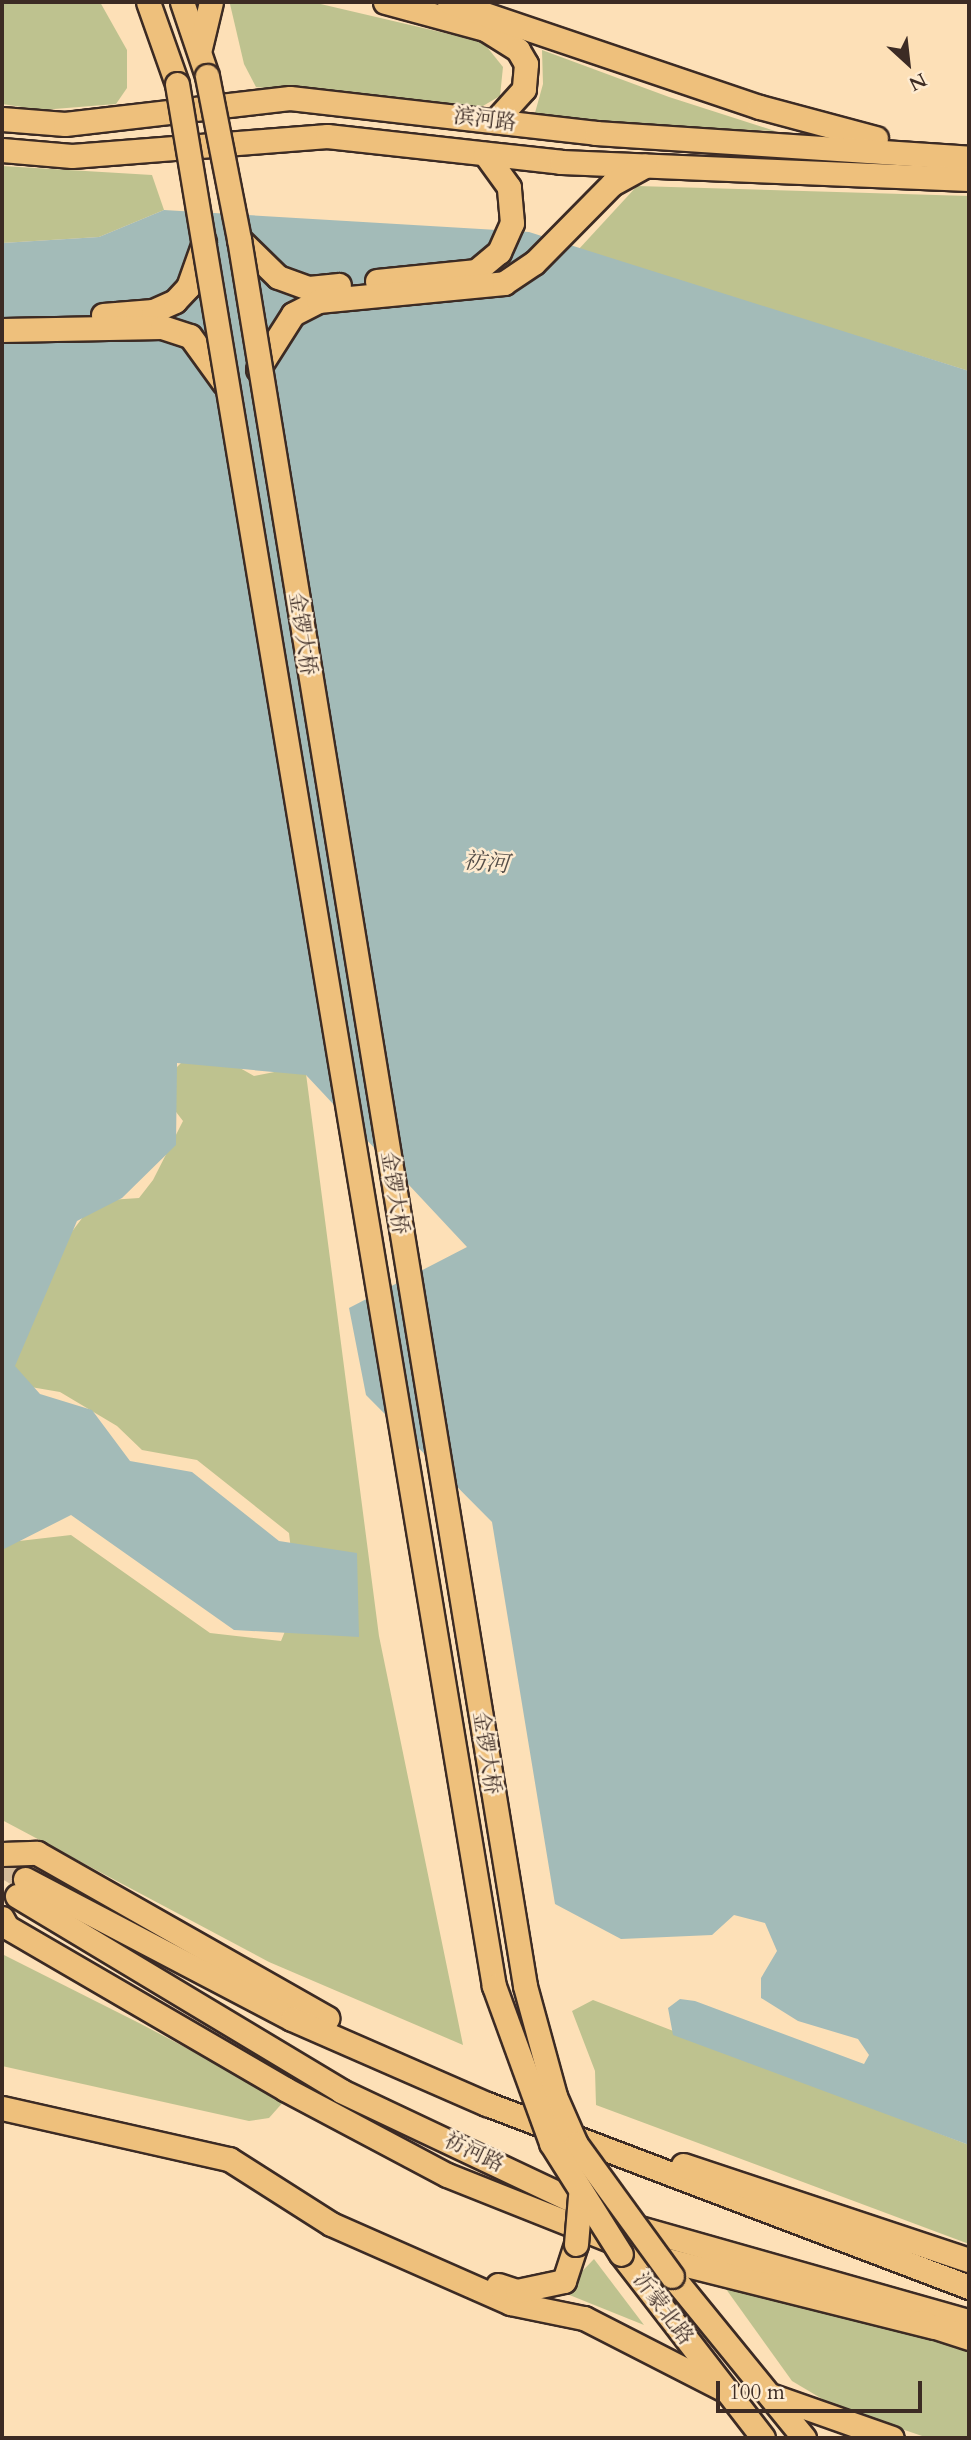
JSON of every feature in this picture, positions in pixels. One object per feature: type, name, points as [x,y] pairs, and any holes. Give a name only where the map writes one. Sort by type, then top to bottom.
[{"type":"main road","name":"金锣大桥","points":[[148,2],[177,84],[204,242],[224,383],[494,1986],[535,2109],[574,2187]]},
{"type":"main road","name":"金锣大桥","points":[[182,2],[200,48],[207,76],[239,239],[258,369],[524,1986],[555,2096],[576,2144],[672,2276]]},
{"type":"main road","points":[[200,48],[211,2]]},
{"type":"main road","points":[[384,2],[485,29],[518,50],[526,64],[524,89],[495,121]]},
{"type":"main road","points":[[449,2],[760,107],[923,151]]},
{"type":"main road","name":"滨河路","points":[[2,119],[65,124],[290,97],[495,121],[923,151],[969,158]]},
{"type":"main road","name":"滨河路","points":[[2,150],[72,156],[327,136],[485,154],[645,166],[969,179]]},
{"type":"main road","points":[[239,239],[278,277],[309,288],[476,271],[499,252],[512,223],[509,187],[485,154]]},
{"type":"main road","points":[[258,369],[293,314],[318,301],[504,283],[534,263],[593,201],[645,166]]},
{"type":"main road","points":[[2,317],[20,322],[153,311],[188,287],[204,242]]},
{"type":"main road","points":[[2,330],[162,327],[190,336],[224,383]]},
{"type":"main road","name":"祊河路","points":[[2,1854],[37,1853],[284,1998],[487,2104]]},
{"type":"main road","name":"祊河路","points":[[969,2287],[487,2104],[292,2020],[21,1887],[259,2046],[452,2143],[618,2222],[969,2321]]},
{"type":"main road","points":[[2,1918],[7,1927],[285,2089],[447,2175],[651,2256],[933,2327]]},
{"type":"main road","points":[[285,2089],[452,2143]]},
{"type":"main road","points":[[3,2096],[234,2148],[331,2217],[517,2291],[564,2281],[576,2244],[574,2187]]},
{"type":"main road","points":[[3,2096],[229,2160],[331,2224],[510,2303],[584,2318],[725,2390]]},
{"type":"main road","points":[[594,2146],[691,2166],[969,2260]]},
{"type":"main road","name":"沂蒙北路","points":[[574,2187],[621,2254],[762,2438]]},
{"type":"main road","points":[[618,2222],[969,2338]]},
{"type":"main road","name":"沂蒙北路","points":[[672,2276],[804,2438]]},
{"type":"main road","points":[[769,2394],[892,2438]]},
{"type":"green space","points":[[2,2],[100,2],[127,50],[127,88],[116,104],[42,110],[2,104]]},
{"type":"green space","points":[[312,2],[483,42],[503,67],[500,96],[476,110],[256,87],[244,64],[230,4]]},
{"type":"green space","points":[[542,50],[669,97],[775,131],[533,120],[543,84]]},
{"type":"green space","points":[[2,166],[152,175],[164,210],[99,237],[2,243]]},
{"type":"green space","points":[[637,186],[969,196],[969,371],[578,250]]},
{"type":"green space","points":[[188,1056],[219,1056],[254,1076],[305,1066],[379,1636],[463,2045],[269,1962],[2,1820],[2,1543],[71,1535],[210,1633],[281,1641],[297,1602],[289,1533],[197,1460],[142,1450],[117,1426],[60,1392],[19,1385],[4,1366],[34,1282],[95,1201],[139,1198],[153,1180],[183,1121],[157,1087]]},
{"type":"green space","points":[[2,1954],[285,2100],[269,2118],[249,2121],[2,2066]]},
{"type":"green space","points":[[593,2000],[969,2145],[969,2244],[596,2105],[595,2071],[572,2011]]},
{"type":"green space","points":[[703,2257],[969,2348],[969,2438],[928,2438],[834,2406],[792,2381]]},
{"type":"green space","points":[[594,2259],[644,2325],[562,2292]]},
{"type":"water","name":"祊河","points":[[164,210],[529,232],[969,371],[969,2145],[673,2035],[668,2008],[680,1999],[695,2001],[864,2064],[869,2055],[858,2039],[798,2021],[761,1998],[761,1978],[777,1951],[765,1923],[734,1915],[712,1935],[621,1939],[555,1904],[492,1522],[366,1395],[349,1308],[467,1247],[306,1075],[177,1063],[176,1145],[122,1198],[77,1221],[15,1366],[40,1394],[92,1410],[130,1461],[192,1472],[279,1541],[357,1553],[359,1637],[234,1630],[71,1515],[2,1550],[2,243],[99,237]]},
{"type":"tunnel","points":[[2,1865],[25,1879]]}]
